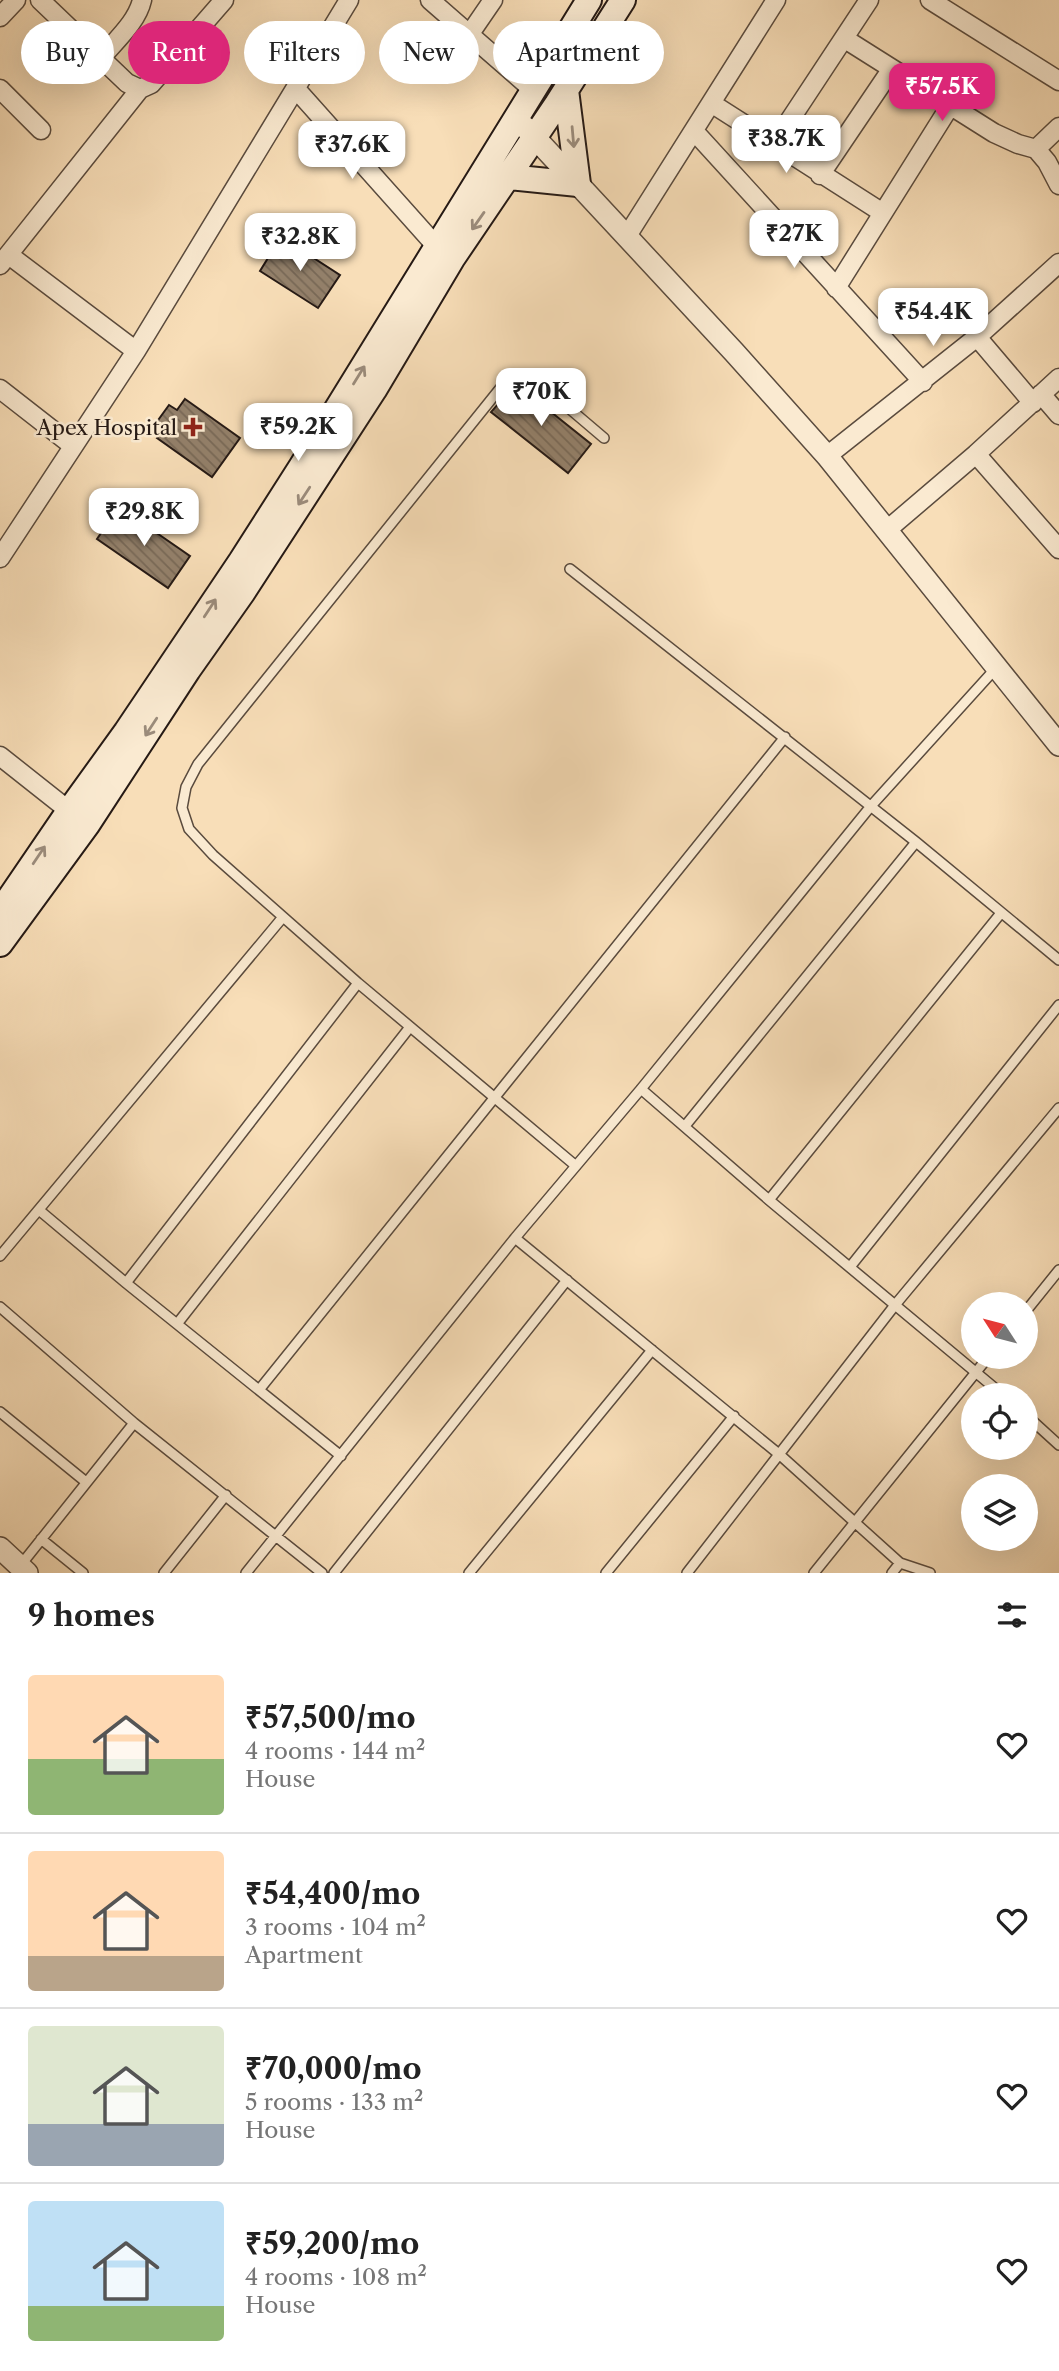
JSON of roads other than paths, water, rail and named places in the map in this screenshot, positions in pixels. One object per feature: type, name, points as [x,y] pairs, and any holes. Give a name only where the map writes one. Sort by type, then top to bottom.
[{"type":"main road","points":[[0,944],[78,818],[126,732],[301,467],[589,0]]},
{"type":"main road","points":[[2,904],[78,818],[243,592],[374,390],[452,259],[535,138],[623,0]]},
{"type":"main road","points":[[508,177],[578,184],[566,90]]},
{"type":"street","points":[[0,17],[16,0]]},
{"type":"street","points":[[40,0],[63,21]]},
{"type":"street","points":[[114,43],[140,10],[142,0]]},
{"type":"street","points":[[136,351],[4,260],[140,89],[151,84],[224,0]]},
{"type":"street","points":[[0,558],[136,351],[349,0]]},
{"type":"street","points":[[429,0],[453,21]]},
{"type":"street","points":[[479,21],[493,0]]},
{"type":"street","points":[[628,236],[776,0]]},
{"type":"street","points":[[774,144],[869,0]]},
{"type":"street","points":[[930,0],[1059,81]]},
{"type":"street","points":[[845,39],[891,70],[1009,140],[1036,149],[1047,162],[1059,185]]},
{"type":"street","points":[[479,44],[533,90]]},
{"type":"street","points":[[114,69],[127,83],[140,89]]},
{"type":"street","points":[[820,175],[891,70]]},
{"type":"street","points":[[0,89],[41,130]]},
{"type":"street","points":[[296,89],[437,247]]},
{"type":"street","points":[[712,103],[883,214]]},
{"type":"street","points":[[836,288],[950,106]]},
{"type":"street","points":[[517,118],[827,456],[1059,745]]},
{"type":"street","points":[[1036,149],[1059,127]]},
{"type":"street","points":[[694,131],[923,382]]},
{"type":"street","points":[[827,456],[923,382],[1059,263]]},
{"type":"street","points":[[977,337],[1037,398],[1059,415]]},
{"type":"street","points":[[887,530],[1059,378]]},
{"type":"street","points":[[0,389],[73,446]]},
{"type":"street","points":[[976,454],[1059,549]]},
{"type":"street","points":[[0,756],[78,818]]},
{"type":"street","points":[[0,1548],[24,1570]]},
{"type":"lane","points":[[576,1166],[492,1098],[213,855],[189,830],[183,808],[186,787],[198,764],[502,386],[513,377],[524,374],[537,380],[604,438]]},
{"type":"lane","points":[[570,569],[785,737],[1059,960]]},
{"type":"lane","points":[[246,1573],[515,1238],[641,1089],[871,806],[997,667]]},
{"type":"lane","points":[[259,1390],[785,737]]},
{"type":"lane","points":[[685,1126],[916,842]]},
{"type":"lane","points":[[769,1200],[1001,913]]},
{"type":"lane","points":[[0,1256],[283,917]]},
{"type":"lane","points":[[126,1283],[358,983]]},
{"type":"lane","points":[[850,1267],[1059,1005]]},
{"type":"lane","points":[[177,1324],[410,1027]]},
{"type":"lane","points":[[641,1089],[769,1200],[990,1383]]},
{"type":"lane","points":[[687,1573],[895,1305],[1059,1108]]},
{"type":"lane","points":[[39,1210],[341,1456]]},
{"type":"lane","points":[[515,1238],[734,1416],[900,1563],[928,1573]]},
{"type":"lane","points":[[1038,1296],[1059,1270]]},
{"type":"lane","points":[[334,1573],[567,1280]]},
{"type":"lane","points":[[0,1307],[134,1423],[321,1573]]},
{"type":"lane","points":[[469,1573],[652,1350]]},
{"type":"lane","points":[[814,1573],[977,1371]]},
{"type":"lane","points":[[0,1412],[86,1482]]},
{"type":"lane","points":[[606,1573],[734,1416]]},
{"type":"lane","points":[[24,1570],[41,1539],[134,1423]]},
{"type":"lane","points":[[1038,1426],[1059,1445]]},
{"type":"lane","points":[[164,1573],[226,1495]]},
{"type":"lane","points":[[41,1539],[83,1573]]},
{"type":"lane","points":[[892,1573],[900,1563]]},
{"type":"place","name":"Apex Hospital","points":[[193,427]]}]
